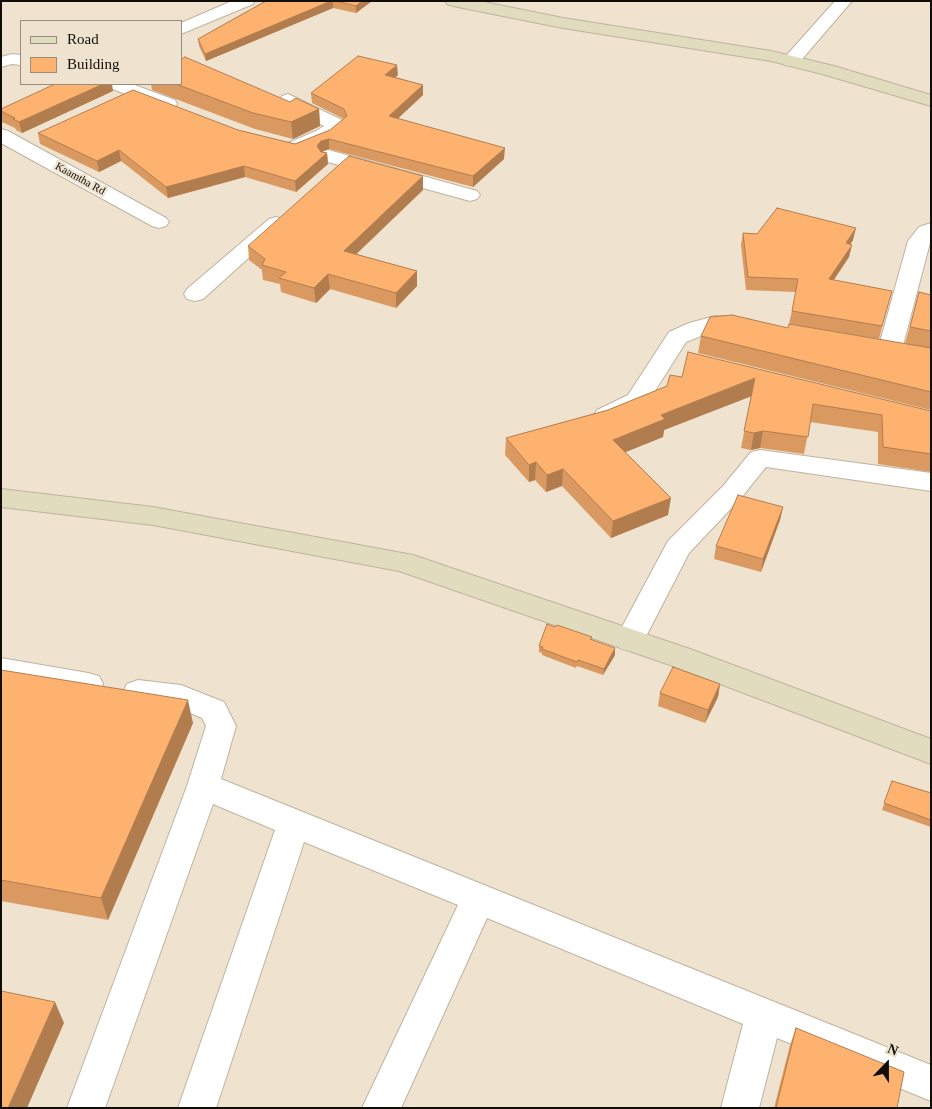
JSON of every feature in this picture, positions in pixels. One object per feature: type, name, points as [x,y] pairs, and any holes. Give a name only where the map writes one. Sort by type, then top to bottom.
[{"type":"street","points":[[182,29],[247,1]]},
{"type":"street","points":[[792,61],[844,1]]},
{"type":"street","points":[[460,2],[563,23],[771,56],[931,101]]},
{"type":"street","points":[[1,62],[12,59],[20,60]]},
{"type":"street","points":[[116,92],[134,91],[186,111]]},
{"type":"street","points":[[288,100],[337,125],[323,135],[295,147]]},
{"type":"street","points":[[9,140],[35,137]]},
{"type":"street","name":"Kaamtha Rd","points":[[9,140],[159,222]]},
{"type":"street","points":[[276,142],[295,147],[339,168],[470,195]]},
{"type":"street","points":[[195,294],[289,212]]},
{"type":"street","points":[[914,354],[880,347],[918,241],[926,230],[931,229]]},
{"type":"street","points":[[588,422],[638,400],[676,357],[676,337],[697,328],[715,324],[732,323],[762,328]]},
{"type":"street","points":[[630,640],[678,548],[732,492],[760,458],[931,482]]},
{"type":"street","points":[[1,498],[153,516],[403,562],[630,640],[931,752]]},
{"type":"street","points":[[1,670],[164,697],[181,698],[213,710],[221,726],[203,786],[86,1108]]},
{"type":"street","points":[[203,786],[931,1083]]},
{"type":"street","points":[[197,1108],[294,824]]},
{"type":"street","points":[[380,1108],[478,899]]},
{"type":"street","points":[[740,1108],[764,1015]]},
{"type":"building","points":[[266,1],[331,1],[205,54],[198,39]]},
{"type":"building","points":[[336,1],[362,1],[356,6]]},
{"type":"building","points":[[358,56],[397,65],[385,75],[423,85],[389,116],[505,148],[473,176],[329,139],[321,141],[317,146],[321,152],[327,153],[295,181],[244,166],[166,187],[119,150],[97,161],[38,133],[133,90],[238,130],[295,144],[330,130],[347,116],[344,109],[311,93]]},
{"type":"building","points":[[185,57],[290,102],[296,98],[319,109],[291,122],[253,113],[179,85],[182,85],[182,58]]},
{"type":"building","points":[[53,85],[101,85],[19,122],[1,111],[1,109]]},
{"type":"building","points":[[349,156],[423,176],[344,251],[417,271],[396,293],[328,274],[314,288],[279,278],[286,272],[262,265],[265,259],[248,246]]},
{"type":"building","points":[[777,208],[856,228],[846,243],[852,245],[829,279],[892,291],[882,326],[792,311],[798,279],[748,277],[743,233],[757,234]]},
{"type":"building","points":[[919,292],[931,295],[931,331],[910,327]]},
{"type":"building","points":[[732,315],[788,328],[789,324],[931,348],[931,392],[701,336],[710,317]]},
{"type":"building","points":[[688,352],[931,411],[931,454],[883,447],[882,415],[813,404],[808,437],[763,431],[754,433],[744,431],[755,378],[661,415],[665,419],[613,440],[671,498],[613,521],[563,469],[547,475],[536,462],[529,465],[506,438],[608,410],[667,386],[670,375],[682,377]]},
{"type":"building","points":[[738,495],[783,507],[763,559],[716,546]]},
{"type":"building","points":[[547,624],[555,627],[557,625],[592,637],[590,639],[615,648],[604,669],[578,660],[577,662],[542,649],[543,647],[539,646]]},
{"type":"building","points":[[673,667],[720,684],[708,710],[660,693]]},
{"type":"building","points":[[1,670],[188,700],[101,898],[1,880]]},
{"type":"building","points":[[892,781],[931,793],[931,820],[884,803]]},
{"type":"building","points":[[1,991],[55,1002],[8,1108],[1,1108]]},
{"type":"building","points":[[796,1028],[904,1072],[897,1108],[776,1108]]}]
